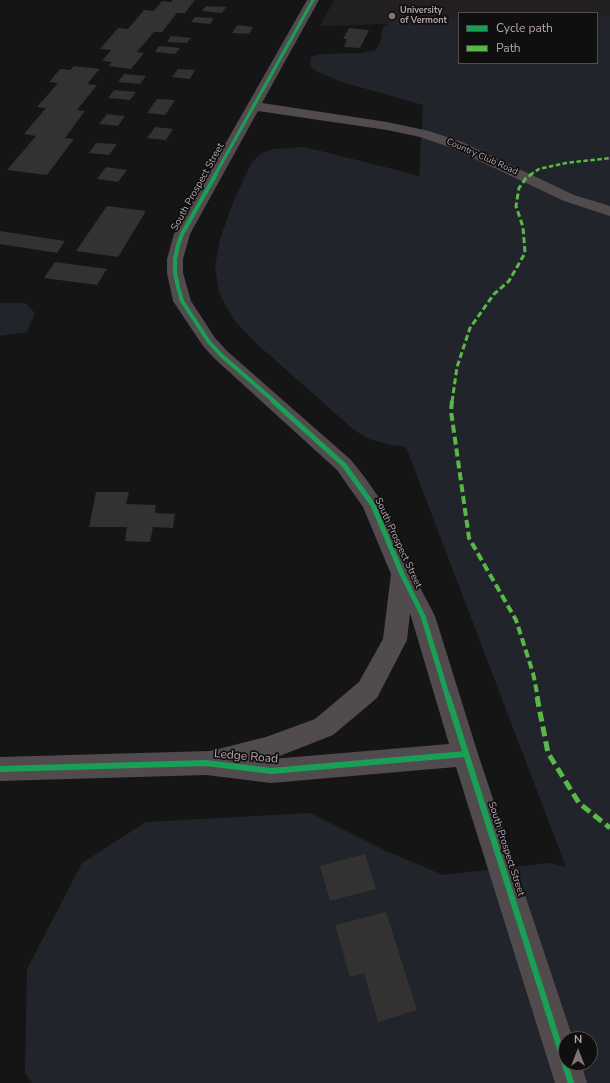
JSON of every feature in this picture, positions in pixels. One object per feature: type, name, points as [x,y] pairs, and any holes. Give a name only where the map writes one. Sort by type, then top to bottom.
[{"type":"street","name":"South Prospect Street","points":[[313,0],[182,234],[178,245],[175,273],[180,294],[198,329],[221,355],[311,434],[344,466],[359,484],[373,505],[402,574],[423,616],[465,754],[570,1083]]},
{"type":"street","name":"Country Club Road","points":[[254,106],[387,126],[430,136],[457,145],[569,198],[610,211]]},
{"type":"street","name":"Ledge Road","points":[[206,764],[266,749],[324,727],[368,690],[394,640],[402,574]]},
{"type":"street","name":"Ledge Road","points":[[0,769],[206,764],[271,771],[465,754]]},
{"type":"shaded area","name":"University of Vermont","points":[[334,0],[610,0],[610,18],[598,19],[598,12],[458,12],[458,22],[320,26]]},
{"type":"shaded area","points":[[598,17],[610,17],[610,1083],[32,1083],[25,1073],[27,969],[82,863],[146,822],[310,813],[384,850],[443,875],[549,863],[566,867],[406,447],[390,445],[369,439],[354,430],[257,344],[234,320],[219,293],[215,267],[220,239],[234,200],[252,162],[261,154],[273,149],[305,147],[409,173],[419,177],[423,105],[342,82],[316,71],[310,66],[311,57],[319,54],[361,53],[376,50],[381,40],[383,27],[395,20],[458,19],[458,64],[598,64]]},
{"type":"shaded area","points":[[0,303],[25,303],[35,313],[27,332],[0,336]]},
{"type":"building","points":[[172,0],[195,0],[185,13],[177,13],[162,32],[154,32],[137,52],[144,53],[131,69],[108,66],[112,62],[102,61],[111,50],[100,49],[118,28],[128,29],[144,10],[154,11],[162,1],[171,2]]},
{"type":"building","points":[[206,6],[226,7],[222,13],[202,11]]},
{"type":"building","points":[[195,17],[214,18],[210,24],[191,22]]},
{"type":"building","points":[[237,25],[253,27],[249,34],[232,33]]},
{"type":"building","points":[[349,28],[369,30],[360,48],[344,47],[347,39],[343,39]]},
{"type":"building","points":[[171,36],[191,38],[187,43],[167,42]]},
{"type":"building","points":[[159,46],[180,48],[175,54],[155,52]]},
{"type":"building","points":[[74,66],[100,69],[87,84],[97,85],[77,110],[85,111],[65,138],[74,139],[47,175],[7,170],[36,136],[24,134],[46,108],[37,107],[58,83],[49,82],[60,69],[70,70]]},
{"type":"building","points":[[178,69],[195,70],[190,79],[172,77]]},
{"type":"building","points":[[124,74],[146,76],[140,84],[118,82]]},
{"type":"building","points":[[114,90],[136,92],[130,100],[108,98]]},
{"type":"building","points":[[157,99],[175,100],[165,115],[147,113]]},
{"type":"building","points":[[107,114],[125,116],[118,126],[99,124]]},
{"type":"building","points":[[155,127],[173,129],[166,140],[147,138]]},
{"type":"building","points":[[96,143],[117,144],[109,155],[89,153]]},
{"type":"building","points":[[106,167],[127,170],[118,182],[97,179]]},
{"type":"building","points":[[107,206],[146,211],[118,257],[76,251]]},
{"type":"building","points":[[0,231],[65,241],[57,253],[0,244]]},
{"type":"building","points":[[55,262],[107,269],[97,285],[44,278]]},
{"type":"building","points":[[96,492],[129,492],[126,504],[156,505],[155,513],[175,514],[173,528],[153,527],[150,542],[125,541],[127,527],[89,527]]},
{"type":"building","points":[[365,854],[376,889],[330,901],[320,866]]},
{"type":"building","points":[[386,912],[417,1010],[378,1022],[364,973],[350,977],[335,925]]},
{"type":"marked path","points":[[610,158],[566,163],[539,169],[526,178],[519,188],[516,206],[523,227],[525,253],[509,281],[494,294],[470,328],[457,367],[451,411],[469,538],[516,620],[533,673],[548,753],[579,803],[610,828]]},
{"type":"cycle path","points":[[313,0],[182,234],[175,259],[175,273],[178,287],[182,301],[209,342],[221,355],[344,465],[373,505],[402,574],[423,616],[465,754],[571,1083]]},
{"type":"cycle path","points":[[0,769],[206,763],[271,771],[465,754]]},
{"type":"place","name":"University of Vermont","points":[[392,16]]}]
